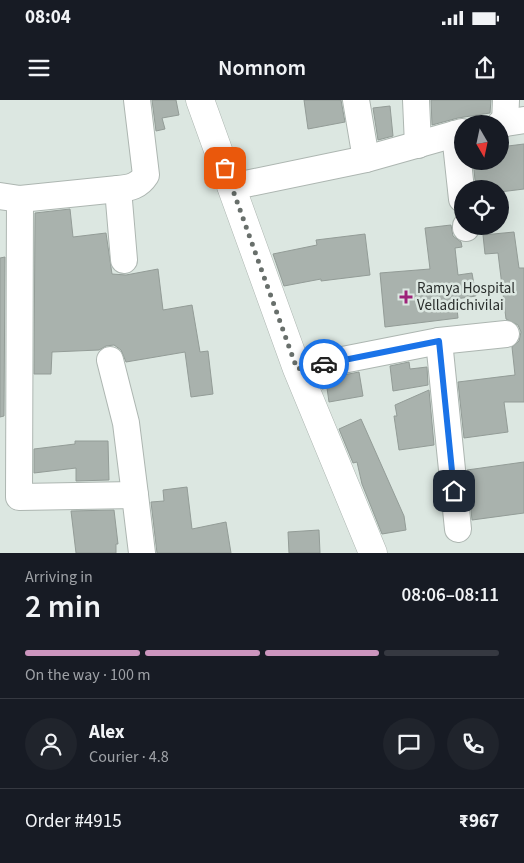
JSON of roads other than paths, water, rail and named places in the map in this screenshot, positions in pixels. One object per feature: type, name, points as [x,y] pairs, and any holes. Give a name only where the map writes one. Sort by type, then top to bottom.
[{"type":"main road","points":[[200,100],[297,369],[373,553]]},
{"type":"street","points":[[134,495],[19,497],[18,362],[10,198],[118,190],[136,185],[146,175],[137,100]]},
{"type":"street","points":[[356,100],[366,159]]},
{"type":"street","points":[[416,100],[418,145]]},
{"type":"street","points":[[231,186],[366,159],[454,134]]},
{"type":"street","points":[[118,190],[124,260]]},
{"type":"street","points":[[297,369],[439,341],[506,334]]},
{"type":"street","points":[[439,341],[458,529]]},
{"type":"street","points":[[110,360],[126,423],[142,553]]},
{"type":"place","name":"Ramya Hospital Velladichivilai","points":[[406,297]]}]
